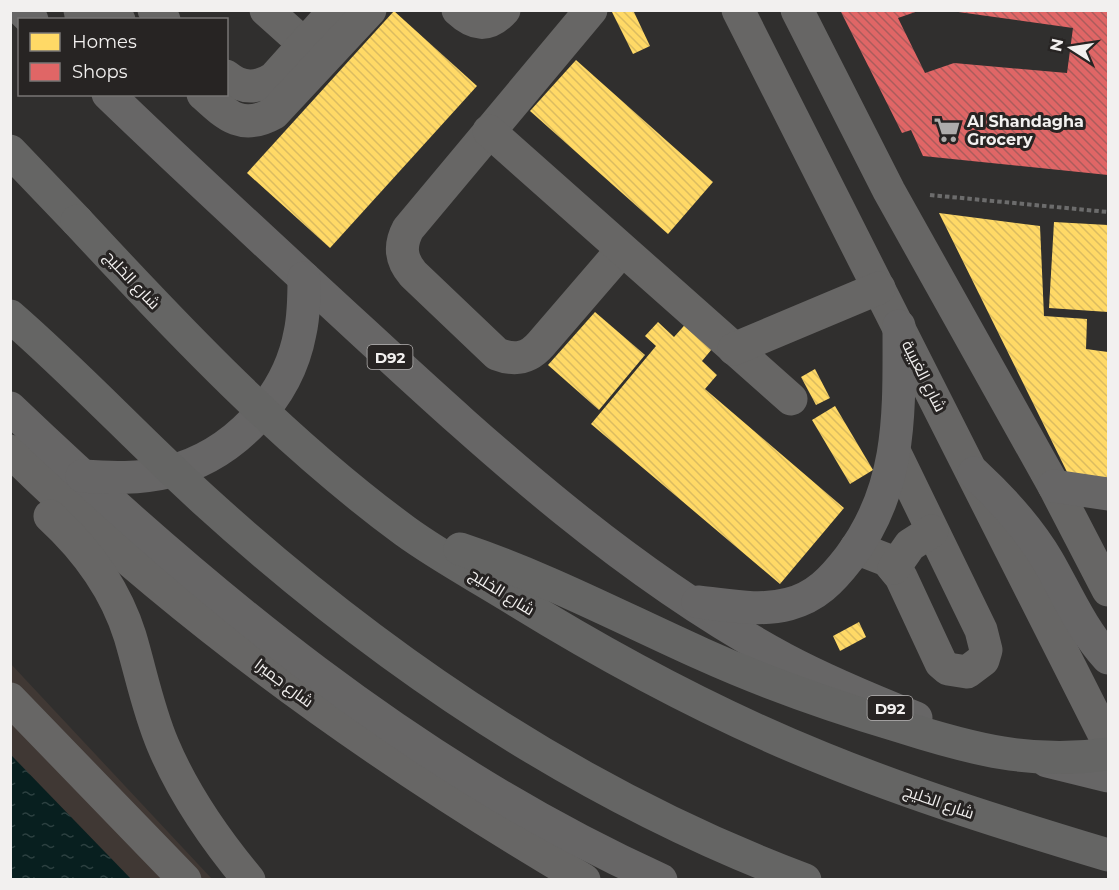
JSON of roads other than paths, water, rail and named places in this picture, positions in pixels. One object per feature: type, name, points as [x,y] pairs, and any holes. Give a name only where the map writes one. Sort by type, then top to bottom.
[{"type":"highway","name":"شارع الخليج","points":[[10,151],[180,330],[249,397],[330,470],[405,531],[568,633],[730,718],[821,758],[909,792],[1000,823],[1108,855]]},
{"type":"highway","points":[[10,316],[58,358],[127,429],[205,501],[278,564],[432,683],[516,739],[595,783],[683,828],[805,879]]},
{"type":"highway","points":[[405,531],[524,573],[766,681],[858,714],[956,744],[1017,757],[1078,759],[1108,754]]},
{"type":"main road","name":"D92","points":[[110,96],[304,278],[537,488],[596,535],[688,600],[784,659],[854,693],[924,722],[997,747],[1108,776]]},
{"type":"main road","points":[[82,476],[141,477],[170,472],[213,453],[244,431],[279,387],[291,362],[300,334],[304,278]]},
{"type":"main road","points":[[688,600],[751,608],[789,604],[823,588],[856,548],[880,503],[895,453],[899,402],[899,326]]},
{"type":"main road","points":[[10,408],[82,476],[190,570],[380,719],[505,799],[570,835],[661,879]]},
{"type":"main road","points":[[974,473],[995,492],[1031,536],[1086,629],[1108,657]]},
{"type":"main road","points":[[1054,486],[1108,494]]},
{"type":"street","points":[[266,10],[304,44]]},
{"type":"street","points":[[228,77],[246,87],[265,83],[334,10]]},
{"type":"street","points":[[206,96],[233,118],[254,122],[274,113],[370,10]]},
{"type":"street","points":[[458,10],[467,20],[481,24],[494,20],[504,10]]},
{"type":"street","points":[[591,10],[408,229],[402,248],[403,258],[413,274],[497,354],[508,359],[521,358],[533,353],[622,250]]},
{"type":"street","name":"شارع الغبيبة","points":[[738,10],[1108,742]]},
{"type":"street","points":[[797,10],[888,191],[1054,486],[1108,590]]},
{"type":"street","points":[[489,131],[791,399]]},
{"type":"street","points":[[734,349],[879,288]]},
{"type":"street","name":"شارع جميرا","points":[[10,451],[120,551],[214,630],[312,704],[413,774],[584,879]]},
{"type":"street","points":[[856,548],[877,554],[901,576],[941,663],[957,672],[975,668],[982,660],[986,650],[985,640],[895,453]]},
{"type":"street","points":[[10,477],[71,535],[106,582],[123,617],[148,705],[180,782],[201,818],[249,879]]},
{"type":"street","points":[[894,568],[910,545],[932,531]]},
{"type":"street","points":[[10,699],[185,879]]},
{"type":"water","points":[[11,755],[131,879],[11,879]]},
{"type":"place","name":"Al Shandagha Grocery","points":[[947,130]]}]
